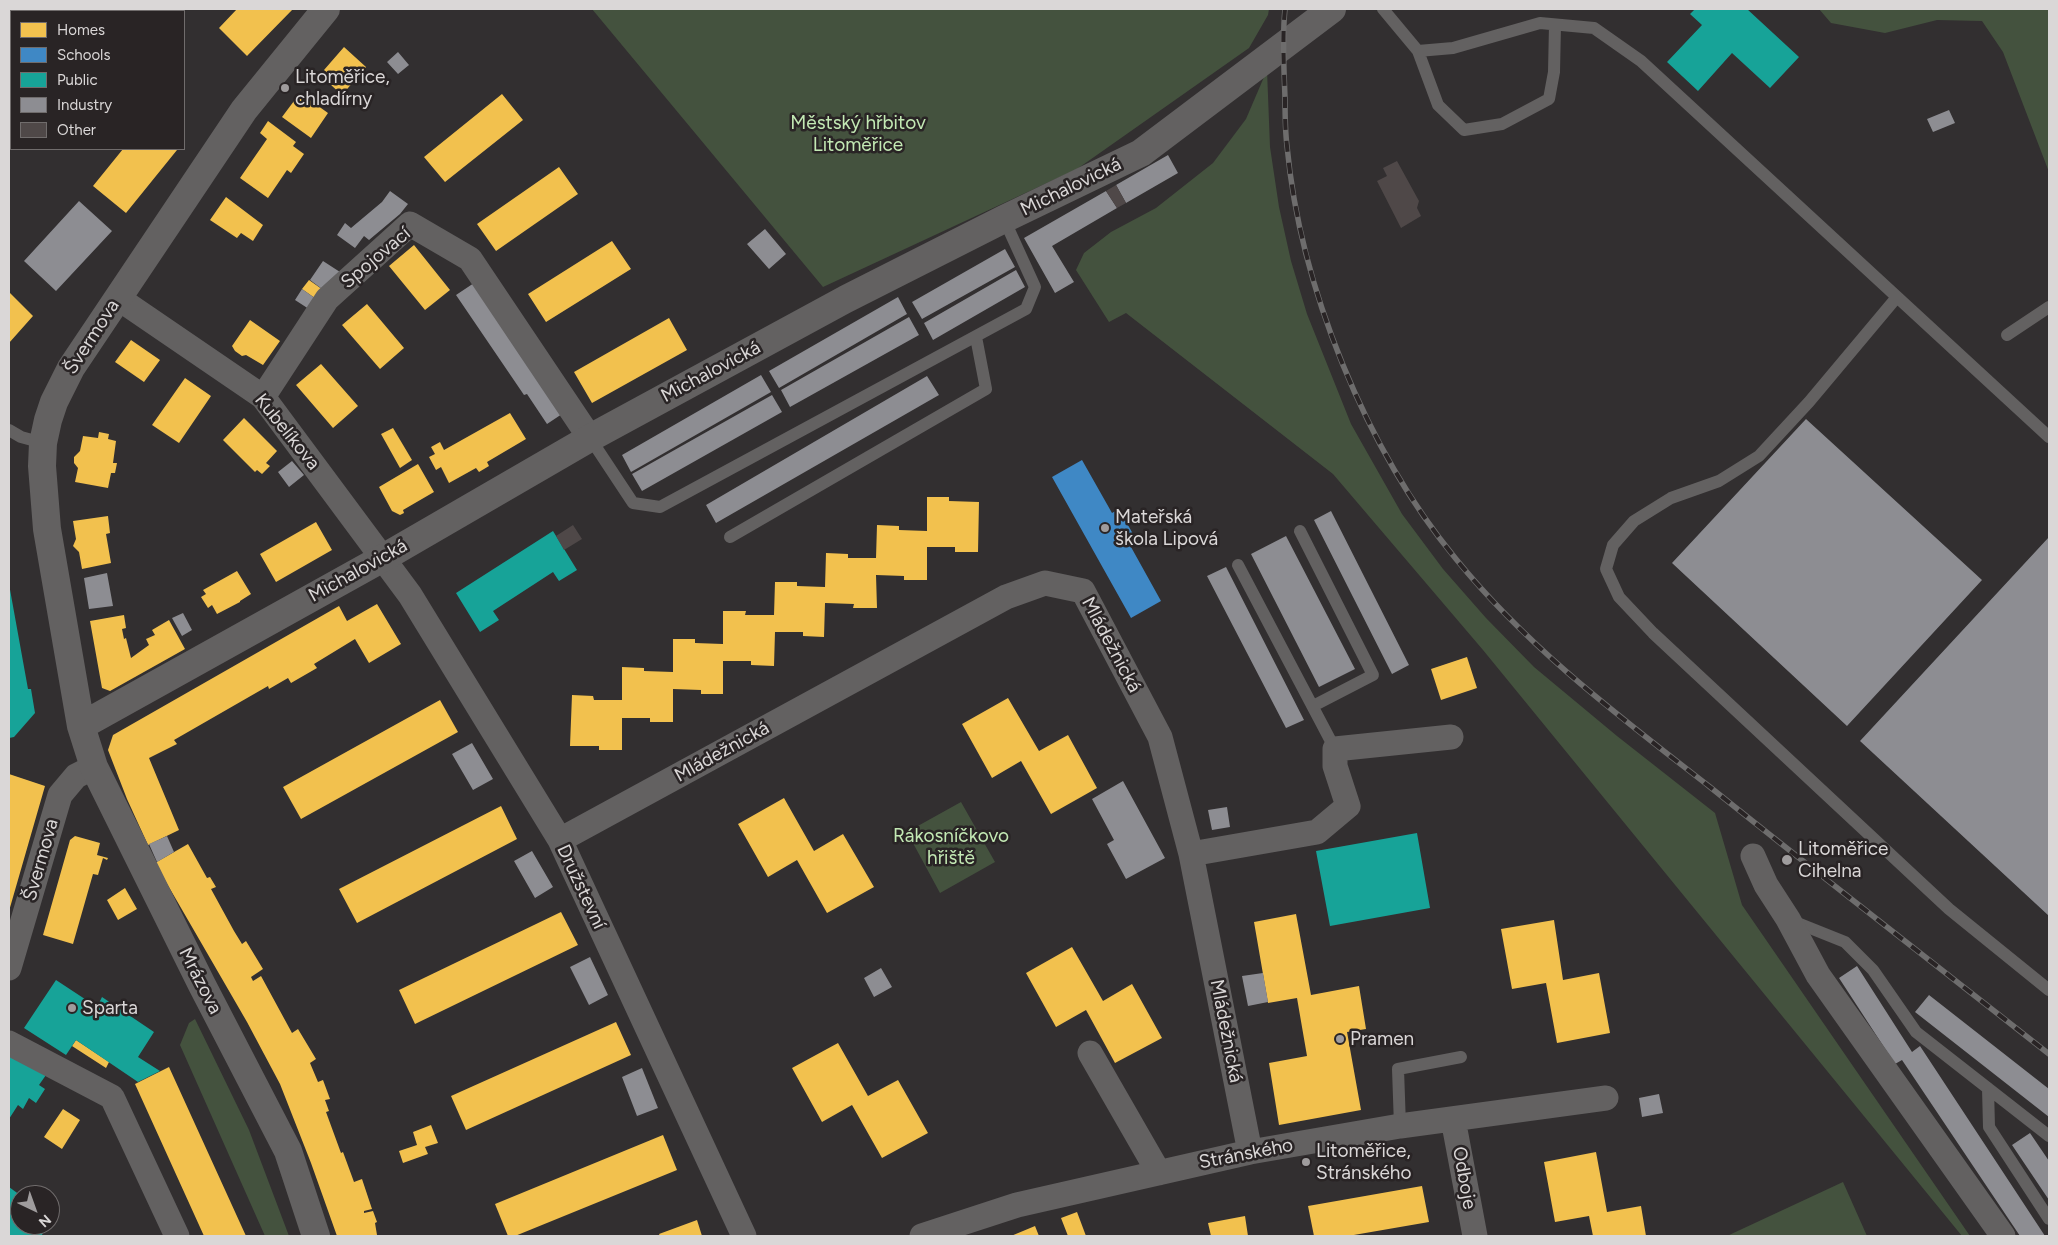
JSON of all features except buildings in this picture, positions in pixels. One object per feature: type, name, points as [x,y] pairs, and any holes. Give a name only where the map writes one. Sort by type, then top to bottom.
[{"type":"street","name":"Švermova","points":[[81,726],[47,529],[42,466],[43,443],[48,420],[62,385],[244,110],[326,9]]},
{"type":"street","name":"Michalovická","points":[[81,726],[383,558],[590,438],[846,300],[1004,218],[1141,153],[1332,9]]},
{"type":"street","name":"Spojovací","points":[[263,396],[327,299],[410,224],[470,259],[590,438]]},
{"type":"street","name":"Kubelíkova","points":[[118,298],[263,396],[383,558]]},
{"type":"street","name":"Družstevní","points":[[383,558],[410,595],[560,840],[744,1236]]},
{"type":"street","name":"Mládežnická","points":[[560,840],[1006,597],[1045,583],[1082,591],[1160,737],[1191,854],[1250,1152]]},
{"type":"street","name":"Mrázova","points":[[81,726],[94,767],[202,985],[288,1151],[316,1236]]},
{"type":"street","points":[[1191,854],[1318,832],[1348,806],[1335,766],[1335,750],[1451,737]]},
{"type":"street","name":"Švermova","points":[[9,968],[60,795],[76,776],[94,767]]},
{"type":"street","points":[[1753,856],[1766,885],[1788,919],[1818,975],[2003,1236]]},
{"type":"street","points":[[9,1043],[112,1098],[177,1236]]},
{"type":"street","points":[[1090,1053],[1158,1173]]},
{"type":"street","name":"Stránského","points":[[922,1236],[1017,1205],[1250,1152],[1400,1126],[1606,1098]]},
{"type":"street","name":"Odboje","points":[[1453,1119],[1474,1236]]},
{"type":"lane","points":[[1383,9],[1418,51],[1438,105],[1464,130],[1502,124],[1549,99],[1554,72],[1555,25]]},
{"type":"lane","points":[[1418,51],[1453,48],[1540,23],[1594,28],[1641,61],[2049,437]]},
{"type":"lane","points":[[590,438],[633,503],[660,506],[1026,309],[1035,287],[1004,218]]},
{"type":"lane","points":[[1897,297],[1809,402],[1759,456],[1719,481],[1671,498],[1634,521],[1613,545],[1606,569],[1619,597],[1653,633],[1950,909],[2049,990]]},
{"type":"lane","points":[[2007,335],[2049,307]]},
{"type":"lane","points":[[730,537],[986,389],[976,337]]},
{"type":"lane","points":[[9,430],[20,437],[43,443]]},
{"type":"lane","points":[[1300,531],[1374,675],[1313,706]]},
{"type":"lane","points":[[1238,565],[1335,750]]},
{"type":"lane","points":[[1788,919],[1845,942],[1873,970],[1916,1032],[2049,1136]]},
{"type":"lane","points":[[1400,1126],[1398,1069],[1460,1057]]},
{"type":"lane","points":[[1988,1088],[1990,1127],[2049,1219]]},
{"type":"green space","name":"Městský hřbitov Litoměřice","points":[[592,9],[1269,9],[1268,15],[1249,48],[1077,169],[823,287]]},
{"type":"green space","points":[[1819,9],[2049,9],[2049,172],[2003,52],[1982,21],[1937,20],[1885,33],[1831,23]]},
{"type":"green space","points":[[1267,70],[1270,147],[1279,207],[1291,261],[1307,314],[1351,424],[1402,514],[1443,569],[1486,618],[1534,667],[1617,736],[1715,813],[1742,905],[1970,1236],[1962,1236],[1483,650],[1333,474],[1126,313],[1109,322],[1076,270],[1084,253],[1111,232],[1156,208],[1213,163],[1246,119]]},
{"type":"green space","name":"Rákosníčkovo hřiště","points":[[961,802],[995,862],[940,893],[907,832]]},
{"type":"green space","points":[[195,1019],[249,1130],[289,1236],[265,1236],[180,1045],[189,1023]]},
{"type":"green space","points":[[1843,1182],[1867,1236],[1727,1236]]},
{"type":"railway","points":[[1285,9],[1286,140],[1294,199],[1306,254],[1322,309],[1366,417],[1393,468],[1423,516],[1456,559],[1484,591],[1544,652],[1576,680],[2049,1054]]},
{"type":"place","name":"Litoměřice, chladírny","points":[[285,88]]},
{"type":"place","name":"Mateřská škola Lipová","points":[[1105,528]]},
{"type":"place","name":"Litoměřice Cihelna","points":[[1787,860]]},
{"type":"place","name":"Sparta","points":[[72,1008]]},
{"type":"place","name":"Pramen","points":[[1340,1039]]},
{"type":"place","name":"Litoměřice, Stránského","points":[[1306,1162]]}]
